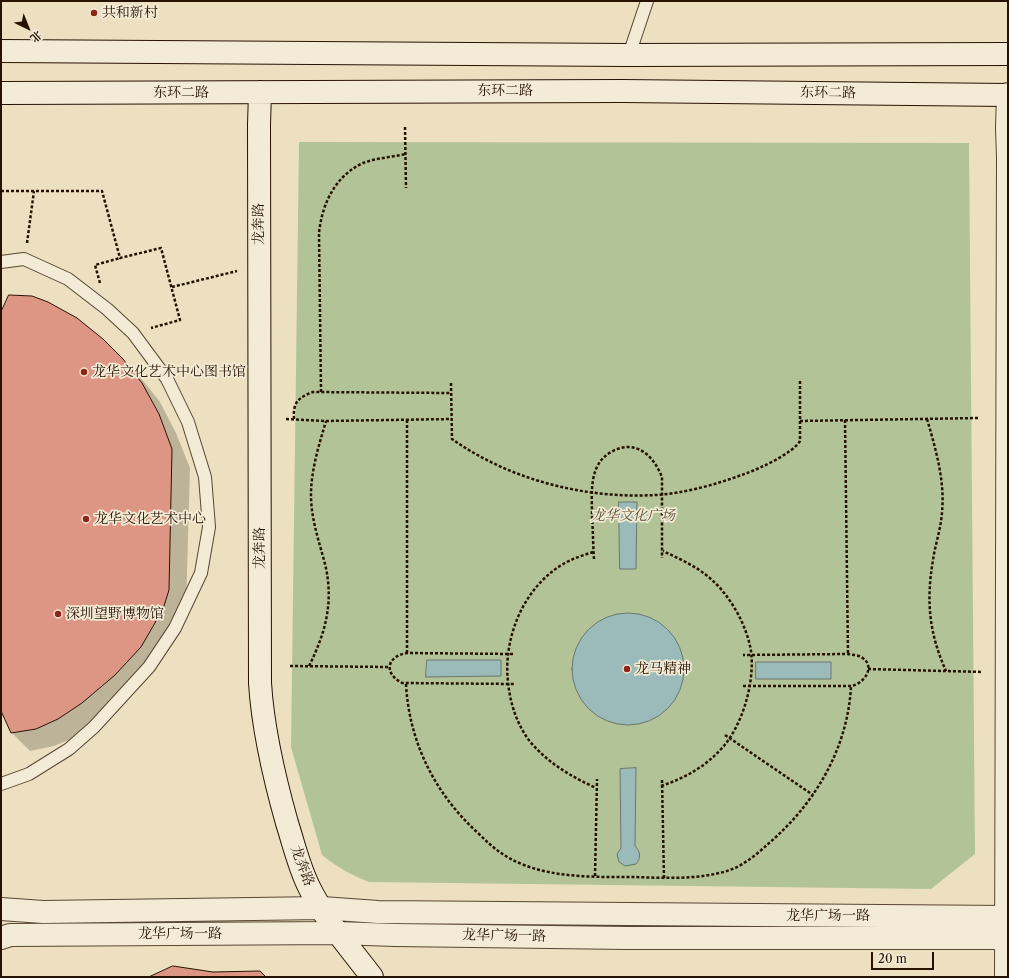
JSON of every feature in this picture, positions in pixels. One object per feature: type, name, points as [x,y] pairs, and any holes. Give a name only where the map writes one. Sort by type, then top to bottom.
[{"type":"street","points":[[1,51],[629,55],[1008,54]]},
{"type":"street","name":"东环二路","points":[[1,93],[622,91],[1008,94]]},
{"type":"street","name":"龙奔路","points":[[260,92],[260,683],[262,710],[269,754],[299,862],[309,888],[337,933],[372,977]]},
{"type":"street","points":[[1006,977],[1008,938],[1006,128],[1008,94]]},
{"type":"street","name":"龙华广场一路","points":[[1,910],[43,912],[322,908],[378,912],[1007,917]]},
{"type":"street","name":"龙华广场一路","points":[[1,938],[10,935],[337,933],[604,937],[1008,938]]},
{"type":"lane","points":[[629,55],[647,1]]},
{"type":"lane","points":[[1,262],[24,259],[68,279],[107,309],[133,333],[167,379],[188,422],[205,477],[209,527],[202,573],[175,628],[150,667],[94,727],[69,749],[29,774],[1,784]]},
{"type":"path","points":[[405,127],[406,188]]},
{"type":"path","points":[[321,392],[319,233],[324,208],[330,195],[339,182],[351,171],[364,163],[406,154]]},
{"type":"path","points":[[1,191],[102,191],[120,258]]},
{"type":"path","points":[[24,259],[34,191]]},
{"type":"path","points":[[107,309],[95,265],[161,248],[180,320],[133,333]]},
{"type":"path","points":[[172,287],[259,266]]},
{"type":"path","points":[[451,382],[452,439],[483,459],[523,476],[571,489],[637,495],[663,494],[707,486],[768,464],[798,444],[800,440],[800,381]]},
{"type":"path","points":[[294,420],[296,402],[305,395],[313,392],[451,393]]},
{"type":"path","points":[[800,421],[979,418]]},
{"type":"path","points":[[286,419],[326,421],[452,419]]},
{"type":"path","points":[[927,419],[935,448],[942,489],[942,513],[929,581],[928,601],[933,637],[946,671]]},
{"type":"path","points":[[407,420],[407,653]]},
{"type":"path","points":[[845,420],[848,654]]},
{"type":"path","points":[[309,666],[324,631],[329,607],[325,565],[314,521],[311,495],[313,469],[326,421]]},
{"type":"path","points":[[594,559],[592,492],[593,478],[597,465],[606,454],[618,448],[631,447],[641,450],[650,456],[662,477],[662,558]]},
{"type":"path","points":[[661,786],[678,781],[693,773],[722,748],[729,738],[743,710],[749,686],[751,655],[751,650],[745,631],[736,613],[726,597],[712,580],[696,567],[663,551]]},
{"type":"path","points":[[593,552],[564,564],[548,576],[534,590],[514,625],[508,644],[506,670],[512,708],[528,738],[540,752],[557,767],[575,779],[596,788]]},
{"type":"path","points":[[513,654],[407,653],[396,655],[392,659],[389,667],[393,678],[406,684],[514,684]]},
{"type":"path","points":[[743,655],[848,654],[862,658],[866,661],[868,669],[864,680],[851,686],[743,686]]},
{"type":"path","points":[[290,666],[389,667]]},
{"type":"path","points":[[868,669],[982,672]]},
{"type":"path","points":[[406,684],[410,722],[419,749],[431,775],[454,809],[502,855],[525,865],[551,873],[664,878],[708,875],[731,870],[754,856],[778,836],[814,795],[824,779],[842,737],[848,718],[851,686]]},
{"type":"path","points":[[725,735],[814,795]]},
{"type":"path","points":[[595,876],[597,780]]},
{"type":"path","points":[[662,780],[664,878]]},
{"type":"green space","name":"龙华文化广场","points":[[299,142],[969,143],[975,854],[931,889],[369,882],[356,877],[322,855],[291,747]]},
{"type":"water","points":[[619,502],[637,502],[636,569],[620,569]]},
{"type":"water","points":[[628,613],[650,617],[668,629],[680,647],[684,669],[680,691],[668,709],[650,721],[628,725],[606,721],[588,709],[576,691],[572,669],[576,647],[588,629],[606,617]]},
{"type":"water","points":[[427,660],[501,660],[501,676],[426,677]]},
{"type":"water","points":[[756,662],[831,662],[831,679],[756,679]]},
{"type":"water","points":[[636,768],[635,846],[639,853],[639,860],[636,864],[625,866],[619,862],[617,854],[621,848],[620,769]]},
{"type":"building","name":"龙华文化艺术中心","points":[[9,295],[32,296],[48,302],[77,318],[103,339],[123,359],[142,383],[159,414],[172,449],[169,590],[163,609],[141,647],[115,675],[82,703],[58,719],[36,729],[11,733],[1,711],[1,312]]},
{"type":"building","points":[[173,966],[213,972],[260,971],[266,977],[149,977]]},
{"type":"place","name":"共和新村","points":[[94,13]]},
{"type":"place","name":"龙华文化艺术中心图书馆","points":[[84,372]]},
{"type":"place","name":"龙华文化艺术中心","points":[[86,519]]},
{"type":"place","name":"深圳望野博物馆","points":[[58,614]]},
{"type":"place","name":"龙马精神","points":[[627,669]]}]
